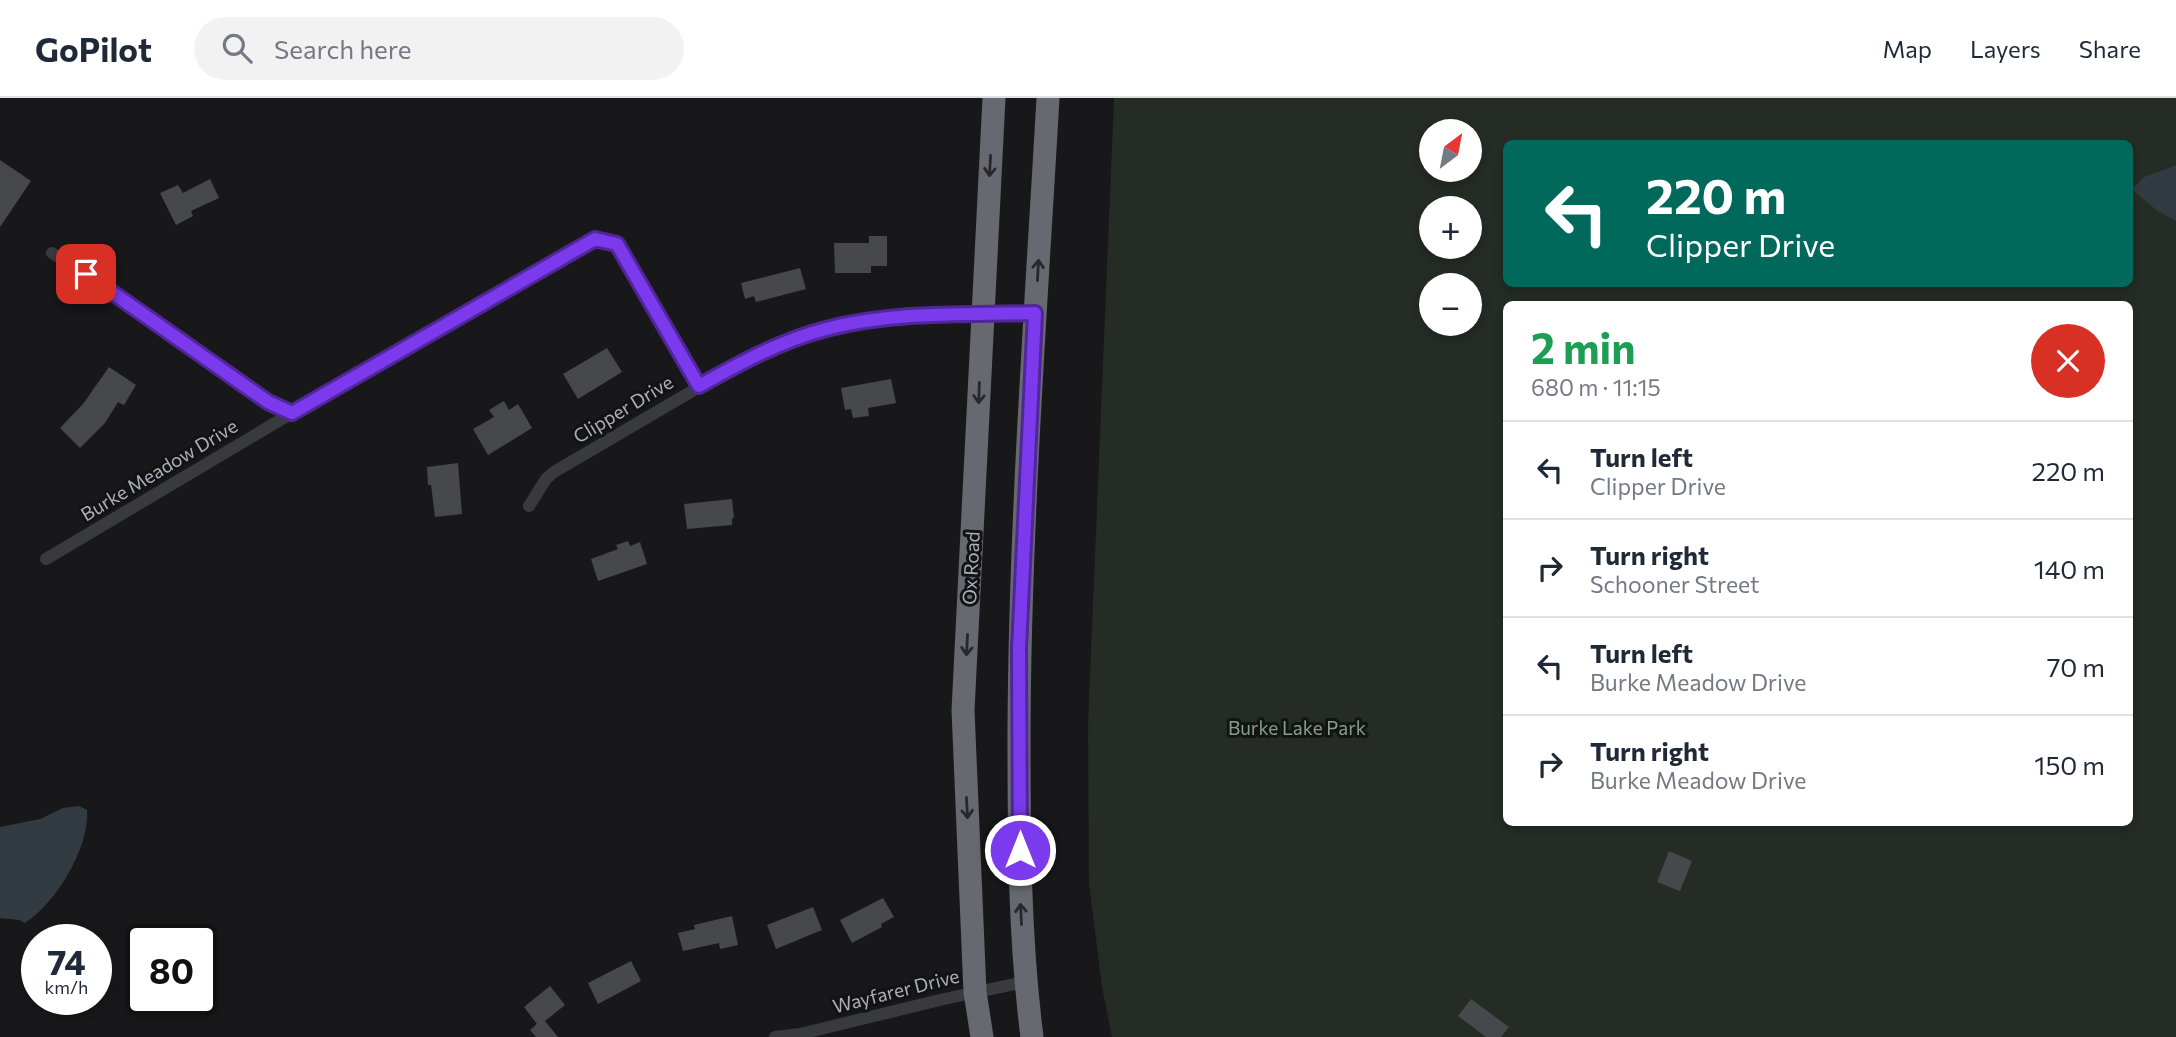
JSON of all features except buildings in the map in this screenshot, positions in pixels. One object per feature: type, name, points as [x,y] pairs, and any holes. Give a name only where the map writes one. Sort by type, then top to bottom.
[{"type":"highway","name":"Ox Road","points":[[982,1037],[975,992],[963,710],[994,98]]},
{"type":"highway","points":[[1032,1037],[1025,982],[1020,895],[1019,648],[1048,98]]},
{"type":"street","name":"Burke Meadow Drive","points":[[46,559],[292,413],[595,239],[617,244],[699,386]]},
{"type":"street","points":[[52,253],[134,306],[268,402],[292,413]]},
{"type":"street","name":"Clipper Drive","points":[[529,506],[546,479],[554,472],[752,356],[793,339],[827,329],[893,317],[1035,313]]},
{"type":"street","name":"Wayfarer Drive","points":[[775,1037],[800,1034],[1025,982]]},
{"type":"green space","name":"Burke Lake Park","points":[[1114,98],[2176,98],[2176,165],[2145,177],[2159,212],[2176,221],[2176,1037],[1112,1037],[1102,987],[1089,883],[1088,724]]},
{"type":"shaded area","points":[[2176,165],[2176,221],[2159,212],[2133,191],[2144,177]]},
{"type":"shaded area","points":[[79,806],[87,810],[83,840],[69,873],[59,888],[37,914],[25,923],[0,918],[0,827],[40,819],[63,808]]},
{"type":"route","points":[[86,274],[268,402],[292,413],[595,239],[617,244],[699,386],[752,356],[793,339],[827,329],[893,317],[1035,313],[1019,648],[1020,850]]}]
